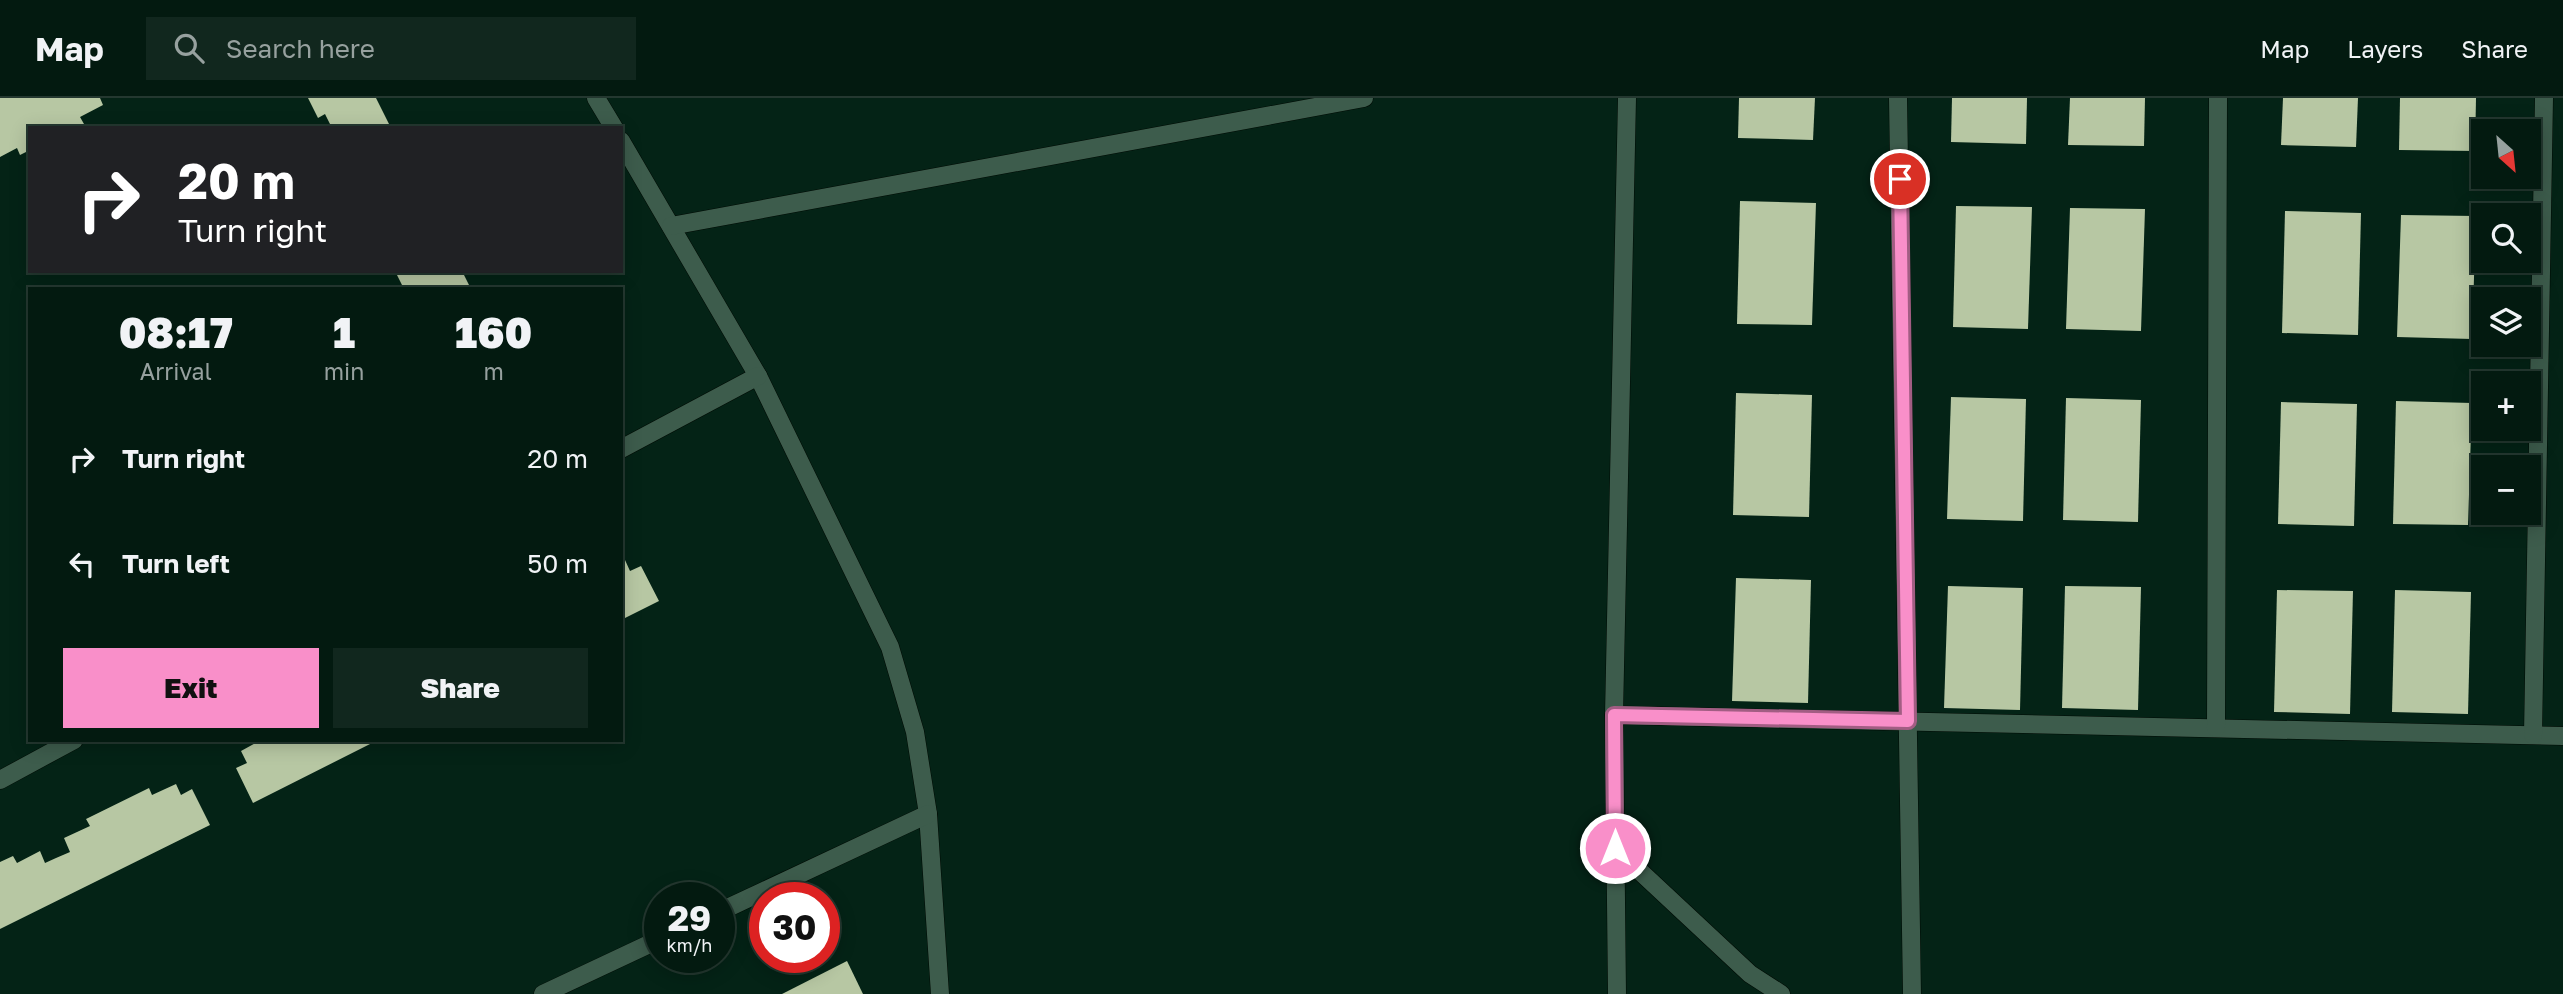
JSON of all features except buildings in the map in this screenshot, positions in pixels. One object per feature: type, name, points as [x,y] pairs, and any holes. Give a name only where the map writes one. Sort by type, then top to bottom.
[{"type":"street","points":[[596,98],[613,126]]},
{"type":"street","points":[[671,226],[1364,98]]},
{"type":"street","points":[[1617,994],[1614,715],[1628,98]]},
{"type":"street","points":[[1899,98],[1912,994]]},
{"type":"street","points":[[2216,728],[2218,98]]},
{"type":"street","points":[[2533,735],[2544,98]]},
{"type":"street","points":[[623,144],[758,376],[890,647],[915,732],[928,814],[940,994]]},
{"type":"street","points":[[623,448],[758,376]]},
{"type":"street","points":[[1614,715],[2563,736]]},
{"type":"street","points":[[0,780],[70,742]]},
{"type":"street","points":[[735,904],[928,814]]},
{"type":"street","points":[[1615,848],[1749,974],[1781,994]]},
{"type":"street","points":[[543,994],[644,947]]},
{"type":"route","points":[[1615,848],[1614,715],[1908,721],[1900,179]]}]
